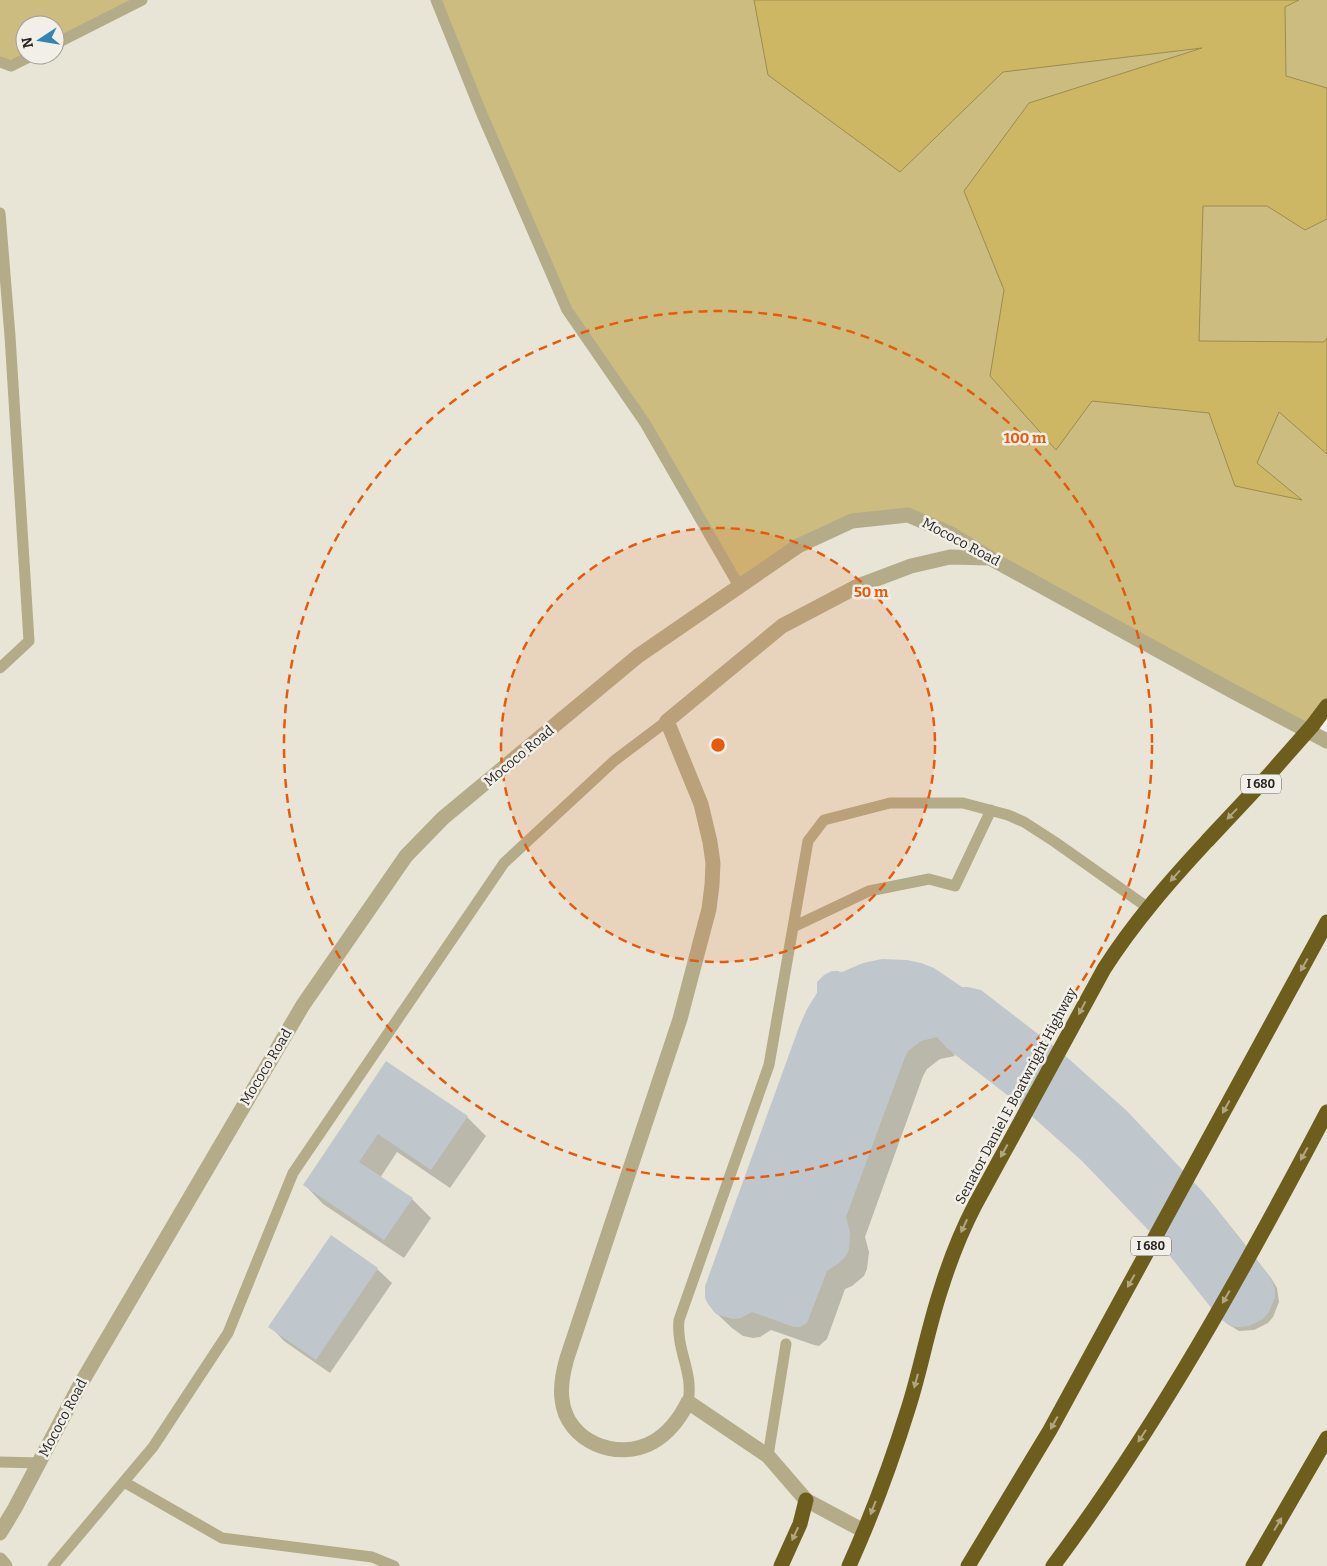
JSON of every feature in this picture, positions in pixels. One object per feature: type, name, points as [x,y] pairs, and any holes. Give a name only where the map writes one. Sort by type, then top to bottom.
[{"type":"highway","name":"Senator Daniel E Boatwright Highway","points":[[848,1566],[864,1531],[909,1407],[940,1290],[962,1230],[986,1182],[1089,995],[1121,942],[1147,908],[1279,764],[1327,706]]},
{"type":"highway","name":"I 680","points":[[968,1566],[1050,1430],[1327,922]]},
{"type":"highway","points":[[1053,1566],[1118,1474],[1185,1368],[1327,1112]]},
{"type":"highway","points":[[1253,1566],[1327,1438]]},
{"type":"highway","points":[[781,1566],[800,1524],[806,1500]]},
{"type":"street","name":"Mococo Road","points":[[0,1533],[80,1385],[303,1005],[406,856],[443,818],[638,656],[798,546],[852,521],[908,515],[950,533],[990,558],[1327,741]]},
{"type":"street","points":[[864,1531],[806,1500],[768,1456],[688,1402],[682,1415],[674,1425],[654,1442],[641,1448],[612,1450],[586,1439],[574,1429],[566,1416],[561,1387],[567,1358],[680,1019],[709,909],[713,863],[710,842],[701,804],[667,721],[782,626],[858,586],[911,566],[950,557],[990,558]]},
{"type":"street","points":[[0,1560],[5,1566]]},
{"type":"lane","points":[[65,39],[142,0]]},
{"type":"lane","points":[[436,0],[481,112],[567,310],[645,423],[739,586]]},
{"type":"lane","points":[[0,62],[11,66],[15,64]]},
{"type":"lane","points":[[0,213],[10,336],[29,641],[0,668]]},
{"type":"lane","points":[[53,1566],[153,1447],[228,1333],[293,1173],[504,863],[614,761],[667,721]]},
{"type":"lane","points":[[688,1402],[690,1382],[679,1345],[679,1320],[769,1066],[808,841],[824,820],[890,803],[963,802],[1024,822],[1147,908]]},
{"type":"lane","points":[[793,927],[869,891],[929,879],[956,886],[991,810]]},
{"type":"lane","points":[[768,1456],[786,1344]]},
{"type":"lane","points":[[0,1462],[39,1463]]},
{"type":"lane","points":[[124,1482],[222,1538],[372,1557],[394,1566]]},
{"type":"shaded area","points":[[0,0],[142,0],[65,39],[65,15],[15,15],[15,59],[0,62]]},
{"type":"shaded area","points":[[142,0],[436,0],[852,521],[908,515],[1327,734],[1327,1566],[0,1566],[0,62],[15,59],[15,65],[65,65],[65,39]]},
{"type":"shaded area","points":[[436,0],[1327,0],[1327,706],[1312,726],[908,515],[852,521],[739,586],[645,423],[567,310]]},
{"type":"shaded area","points":[[754,0],[1299,0],[1285,7],[1286,76],[1327,88],[1327,219],[1305,230],[1267,206],[1203,206],[1199,341],[1324,342],[1327,338],[1327,454],[1279,412],[1257,463],[1302,500],[1235,486],[1209,413],[1092,401],[1056,450],[990,376],[1004,290],[964,191],[1029,103],[1202,48],[1003,72],[900,172],[768,75]]},
{"type":"building","points":[[882,959],[907,960],[921,963],[934,968],[962,987],[981,990],[1060,1051],[1128,1112],[1203,1192],[1270,1277],[1275,1289],[1275,1297],[1269,1312],[1263,1319],[1249,1326],[1234,1327],[1220,1319],[1154,1236],[1082,1161],[1015,1101],[947,1048],[937,1037],[921,1041],[908,1051],[905,1057],[846,1217],[850,1232],[849,1250],[839,1263],[827,1271],[807,1323],[800,1327],[794,1327],[752,1312],[741,1318],[733,1319],[716,1314],[705,1298],[705,1286],[799,1027],[817,993],[817,982],[824,975],[832,971],[842,972],[863,963]]},
{"type":"building","points":[[386,1061],[468,1116],[431,1170],[378,1134],[359,1162],[413,1198],[384,1240],[303,1185]]},
{"type":"building","points":[[331,1235],[378,1268],[316,1360],[268,1327]]}]
